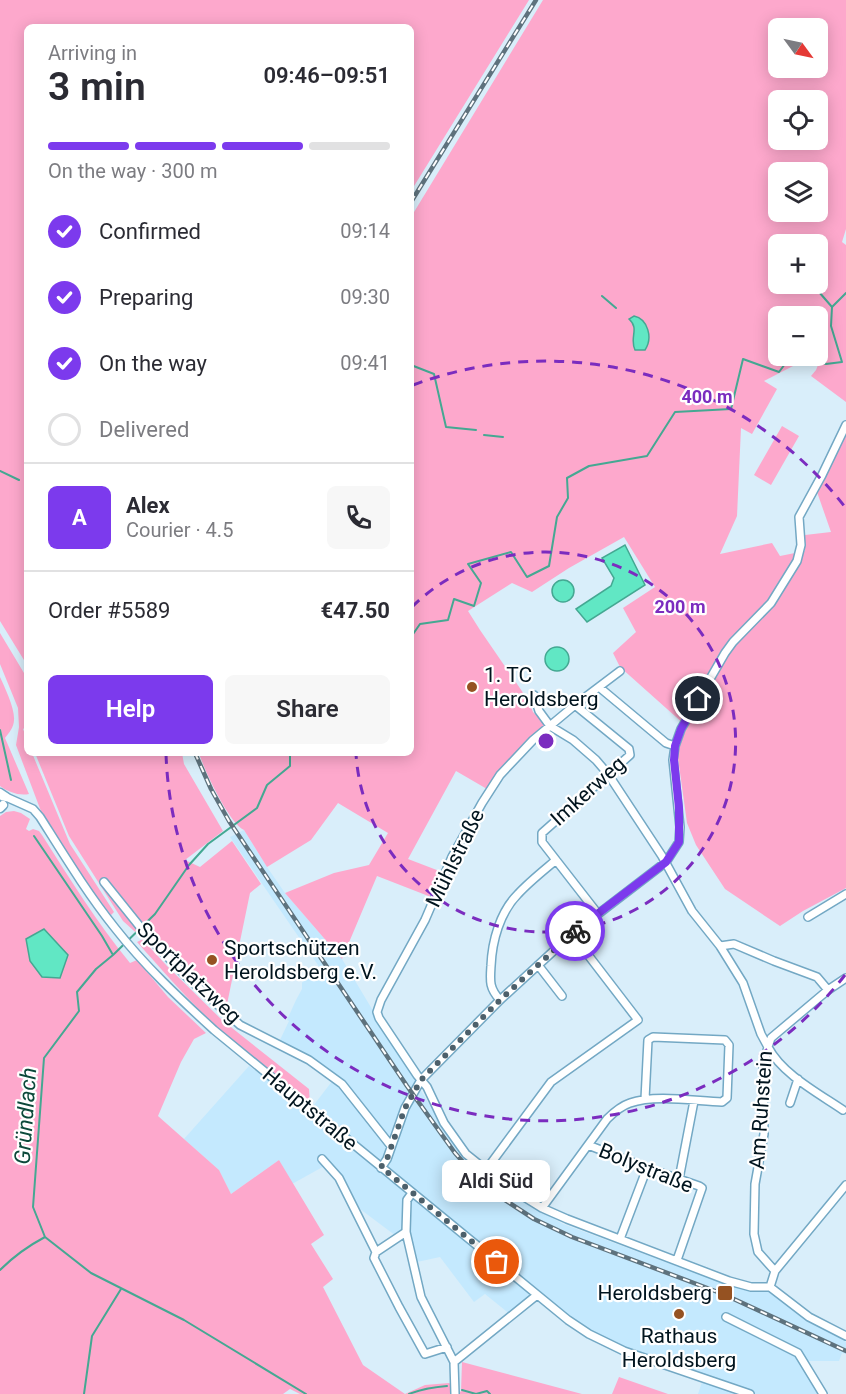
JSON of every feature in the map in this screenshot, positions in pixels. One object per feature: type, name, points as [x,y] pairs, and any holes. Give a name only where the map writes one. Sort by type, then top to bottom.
[{"type":"street","points":[[381,1167],[387,1159],[405,1108],[421,1080],[500,1000],[572,934],[666,862],[679,842],[679,808],[674,760],[675,746],[681,729],[733,642],[771,603],[797,561],[801,545],[799,517],[846,425]]},
{"type":"street","name":"Mühlstraße","points":[[620,671],[533,740],[500,775],[452,857],[425,920],[378,1005],[377,1012],[427,1087],[444,1123],[466,1154],[520,1195],[567,1220],[729,1281],[751,1287],[770,1287]]},
{"type":"street","points":[[599,687],[666,743],[675,746]]},
{"type":"street","points":[[534,695],[539,711],[550,726]]},
{"type":"street","name":"Imkerweg","points":[[575,705],[629,749],[630,755],[542,833],[542,842],[598,914]]},
{"type":"street","name":"Am Ruhstein","points":[[550,726],[573,740],[608,774],[666,862],[692,911],[720,946],[743,983],[768,1047],[763,1066],[764,1134],[755,1184],[754,1234],[758,1252],[775,1271]]},
{"type":"street","name":"Hauptstraße","points":[[2,801],[23,804],[33,809],[115,929],[172,991],[214,1030],[568,1320],[589,1334],[616,1347],[750,1394]]},
{"type":"street","name":"Imkerweg","points":[[500,1000],[490,985],[495,937],[504,912],[516,895],[556,860]]},
{"type":"street","name":"Sportplatzweg","points":[[104,882],[145,933],[186,976],[240,1025],[309,1060],[342,1084],[391,1146]]},
{"type":"street","points":[[808,917],[846,894]]},
{"type":"street","points":[[486,1170],[551,1082],[639,1020],[572,934]]},
{"type":"street","points":[[720,946],[734,944],[817,977],[828,990]]},
{"type":"street","points":[[538,965],[562,996]]},
{"type":"street","points":[[843,1110],[798,1079],[773,1057],[768,1047],[771,1038],[828,990],[846,978]]},
{"type":"street","points":[[542,1208],[607,1119],[628,1103],[645,1099],[722,1102],[727,1098],[729,1045],[725,1040],[653,1037],[648,1040],[645,1099]]},
{"type":"street","points":[[790,1103],[798,1079]]},
{"type":"street","points":[[679,1179],[694,1101]]},
{"type":"street","name":"Bolystraße","points":[[588,1145],[702,1188],[677,1260]]},
{"type":"street","points":[[322,1158],[339,1178],[376,1252]]},
{"type":"street","points":[[620,1239],[647,1168]]},
{"type":"street","points":[[846,1185],[775,1271],[770,1287],[809,1317],[846,1336]]},
{"type":"street","points":[[412,1193],[407,1200],[406,1232],[421,1297],[454,1362],[455,1394]]},
{"type":"street","points":[[406,1232],[376,1252],[374,1258],[425,1354],[447,1347]]},
{"type":"street","points":[[454,1362],[537,1294]]},
{"type":"street","points":[[726,1317],[798,1353],[823,1394]]},
{"type":"shaded area","points":[[0,0],[529,0],[414,186],[414,24],[24,24],[24,660],[0,621]]},
{"type":"shaded area","points":[[543,0],[846,0],[846,229],[842,242],[846,245],[846,402],[811,376],[818,366],[828,366],[828,306],[768,306],[768,366],[793,366],[764,381],[777,389],[752,434],[741,428],[737,516],[720,554],[772,543],[780,556],[805,551],[805,535],[831,532],[817,492],[846,432],[846,888],[780,926],[725,889],[696,845],[687,823],[677,751],[685,725],[620,667],[613,653],[636,632],[623,608],[655,587],[624,537],[532,592],[512,583],[468,611],[528,700],[533,712],[545,724],[487,789],[456,771],[408,859],[442,872],[431,897],[377,876],[342,959],[285,893],[334,873],[369,865],[388,833],[338,803],[311,840],[267,867],[244,830],[224,807],[200,756],[414,756],[414,212]]},
{"type":"shaded area","points":[[634,316],[643,321],[648,330],[649,340],[645,350],[635,350],[633,345],[634,326],[629,319]]},
{"type":"shaded area","points":[[782,426],[799,436],[771,485],[754,475]]},
{"type":"shaded area","points":[[625,545],[645,585],[587,622],[576,609],[611,586],[614,578],[602,558]]},
{"type":"shaded area","points":[[563,580],[571,583],[574,591],[571,599],[563,602],[555,599],[552,591],[555,583]]},
{"type":"shaded area","points":[[0,633],[24,673],[24,756],[33,756],[70,844],[114,912],[111,915],[83,878],[44,818],[16,745],[19,727],[18,708],[0,664]]},
{"type":"shaded area","points":[[557,647],[562,648],[568,654],[568,664],[562,670],[557,671],[552,670],[546,664],[545,659],[546,654],[552,648]]},
{"type":"shaded area","points":[[0,677],[14,715],[13,725],[5,738],[29,794],[14,793],[0,786]]},
{"type":"shaded area","points":[[36,756],[183,756],[184,764],[223,831],[185,860],[200,867],[232,841],[261,884],[250,893],[226,1009],[144,941],[222,1020],[309,1089],[310,1104],[214,1024],[137,942],[143,939],[123,921],[69,836]]},
{"type":"shaded area","points":[[14,811],[30,819],[26,829],[39,831],[95,917],[130,963],[137,960],[168,997],[206,1033],[194,1039],[181,1062],[158,1116],[219,1170],[231,1194],[279,1160],[324,1235],[311,1244],[333,1279],[323,1287],[363,1365],[405,1394],[300,1394],[290,1389],[283,1394],[0,1394],[0,816]]},
{"type":"shaded area","points":[[244,830],[285,893],[342,959],[441,1124],[463,1155],[506,1192],[563,1224],[676,1266],[752,1291],[767,1291],[846,1342],[846,1354],[842,1353],[839,1361],[805,1361],[825,1394],[698,1394],[702,1382],[624,1350],[591,1333],[538,1293],[511,1315],[485,1294],[474,1302],[440,1257],[417,1262],[404,1242],[356,1206],[328,1164],[292,1184],[279,1160],[231,1194],[219,1170],[184,1139],[249,1066],[310,1110],[333,1080],[279,1042],[302,989],[304,978],[308,975],[313,976],[320,968],[230,837]]},
{"type":"shaded area","points":[[44,929],[68,955],[60,978],[42,977],[30,961],[26,939]]},
{"type":"shaded area","points":[[462,1362],[582,1394],[405,1394],[425,1385],[449,1383],[461,1392]]},
{"type":"shaded area","points":[[619,1377],[668,1394],[612,1394]]},
{"type":"waterway","name":"Gründlach","points":[[828,364],[842,362],[831,326],[832,307],[846,293]]},
{"type":"waterway","points":[[821,294],[832,307]]},
{"type":"waterway","points":[[602,296],[616,308]]},
{"type":"waterway","name":"Gründlach","points":[[414,633],[420,624],[448,620],[454,599],[474,606],[481,583],[468,564],[511,552],[527,577],[549,566],[557,517],[568,498],[567,478],[589,466],[647,456],[675,412],[731,409],[743,359],[779,372],[784,366]]},
{"type":"waterway","points":[[414,366],[434,374],[446,427],[476,430]]},
{"type":"waterway","points":[[484,435],[503,437]]},
{"type":"waterway","points":[[0,471],[19,480]]},
{"type":"waterway","points":[[0,730],[11,780]]},
{"type":"waterway","name":"Gründlach","points":[[290,756],[290,766],[267,785],[257,808],[208,844],[189,865],[155,914],[96,969],[77,992],[79,1011],[44,1058],[33,1207],[45,1237],[91,1273],[184,1320],[306,1394]]},
{"type":"waterway","points":[[34,836],[113,955]]},
{"type":"waterway","points":[[0,1270],[21,1252],[45,1237]]},
{"type":"waterway","points":[[84,1394],[92,1336],[121,1289]]},
{"type":"waterway","name":"Gründlach","points":[[409,1394],[428,1388],[447,1386]]},
{"type":"waterway","name":"Gründlach","points":[[462,1390],[476,1394],[487,1391],[490,1394]]},
{"type":"railway","points":[[414,197],[536,0]]},
{"type":"railway","points":[[196,756],[229,821],[407,1086],[455,1153],[471,1171],[502,1198],[534,1219],[572,1237],[723,1294],[846,1351]]},
{"type":"way so far","points":[[497,1262],[381,1167],[387,1159],[405,1108],[421,1080],[500,1000],[575,931]]},
{"type":"place","name":"1. TC Heroldsberg","points":[[472,687]]},
{"type":"place","name":"Sportschützen Heroldsberg e.V.","points":[[212,960]]},
{"type":"place","name":"Aldi Süd","points":[[497,1262]]},
{"type":"place","name":"Heroldsberg","points":[[725,1293]]},
{"type":"place","name":"Rathaus Heroldsberg","points":[[679,1314]]},
{"type":"route","points":[[575,931],[666,862],[679,842],[675,746],[681,729],[698,699]]}]
